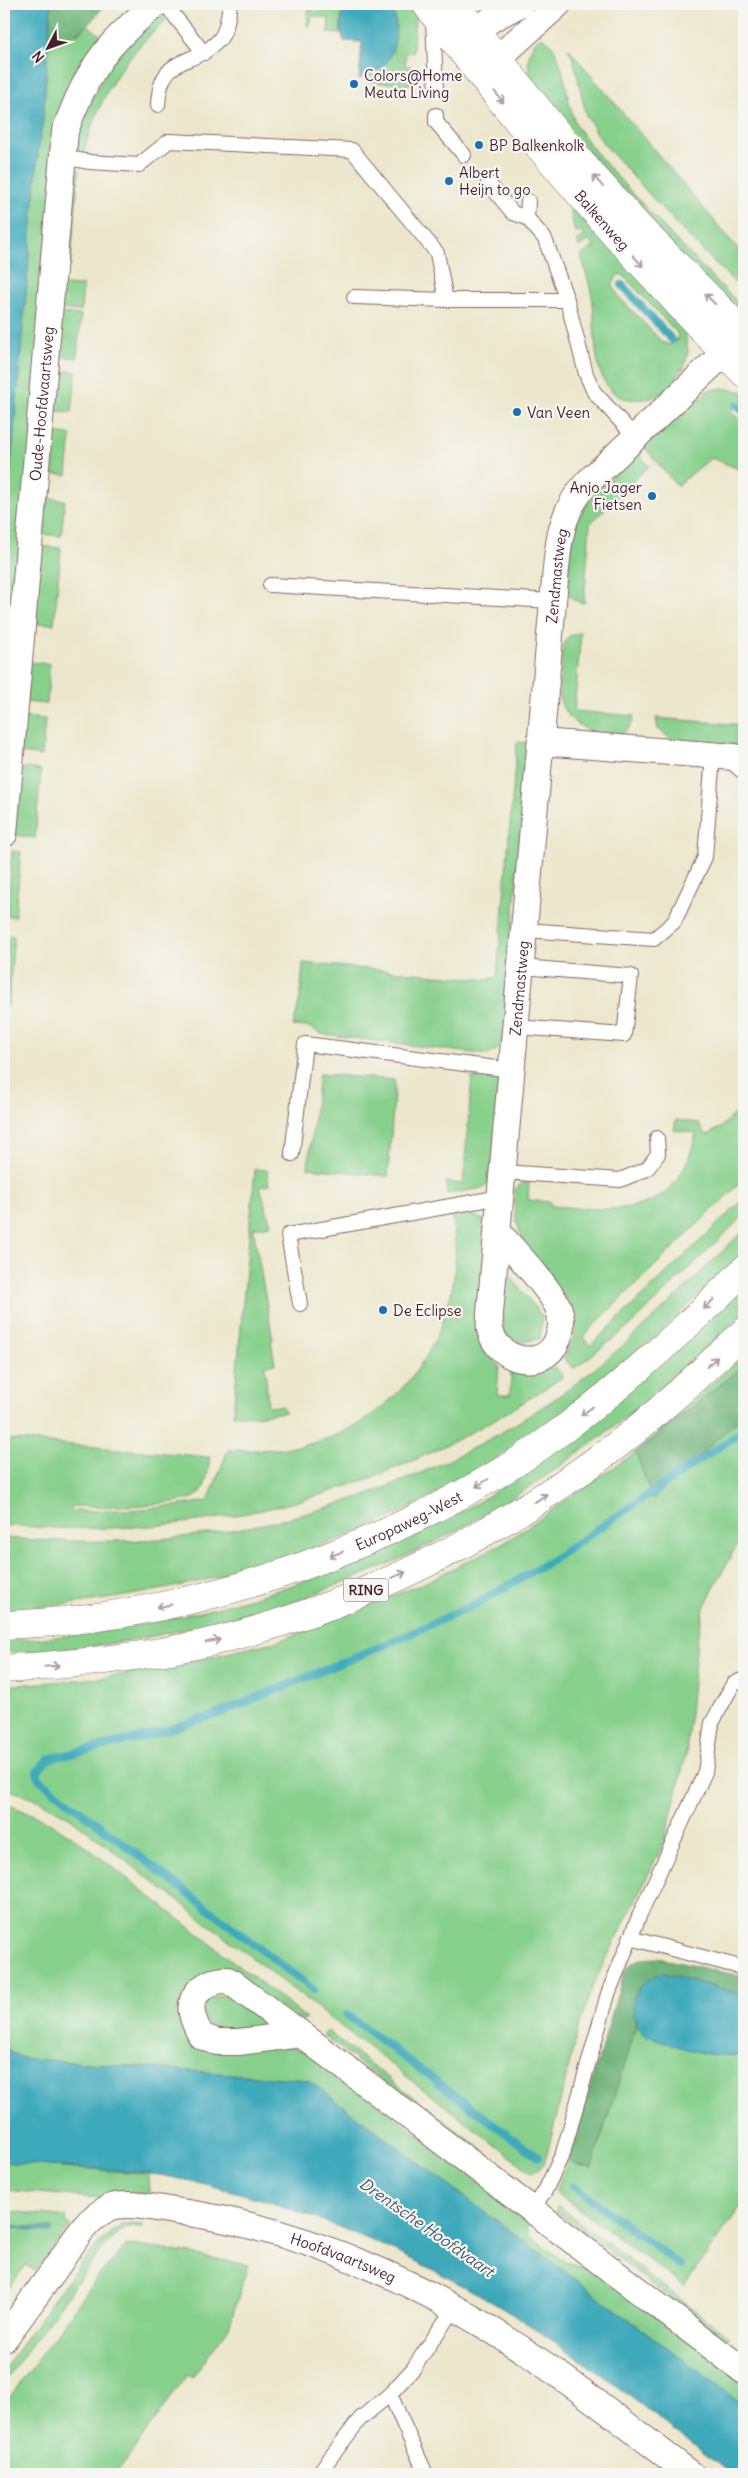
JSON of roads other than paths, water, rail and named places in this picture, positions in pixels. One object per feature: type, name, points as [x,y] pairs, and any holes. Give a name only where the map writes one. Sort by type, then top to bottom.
[{"type":"main road","name":"Balkenweg","points":[[439,6],[476,31],[572,152],[633,220],[744,333]]},
{"type":"main road","name":"Balkenweg","points":[[439,6],[469,58],[531,138],[611,231],[744,374]]},
{"type":"main road","name":"Europaweg-West","points":[[4,1625],[114,1616],[183,1602],[251,1584],[364,1543],[466,1493],[538,1448],[604,1399],[662,1349],[744,1270]]},
{"type":"main road","name":"RING","points":[[4,1668],[98,1662],[219,1640],[293,1618],[418,1567],[484,1533],[588,1466],[663,1408],[744,1332]]},
{"type":"street","name":"Oude-Hoofdvaartsweg","points":[[4,834],[65,131],[76,102],[98,59],[116,38],[156,4]]},
{"type":"street","points":[[520,4],[493,18],[476,31],[469,58],[497,59],[558,4]]},
{"type":"street","name":"Zendmastweg","points":[[499,1233],[553,601],[563,518],[576,495],[744,333]]},
{"type":"street","points":[[541,742],[735,757],[744,765]]},
{"type":"street","points":[[301,2034],[744,2370]]},
{"type":"street","name":"Hoofdvaartsweg","points":[[4,2339],[89,2222],[112,2206],[125,2205],[194,2214],[298,2240],[342,2255],[388,2274],[454,2308],[541,2362],[691,2474]]},
{"type":"lane","points":[[165,4],[204,53]]},
{"type":"lane","points":[[158,105],[159,90],[167,74],[184,59],[204,53],[219,40],[227,22],[230,4]]},
{"type":"lane","points":[[436,86],[439,6]]},
{"type":"lane","points":[[436,115],[436,122],[462,150]]},
{"type":"lane","points":[[62,157],[90,162],[139,165],[170,141],[352,150],[437,253],[446,300]]},
{"type":"lane","points":[[488,182],[513,213],[527,218],[545,239],[567,300],[586,374],[594,392],[635,437]]},
{"type":"lane","points":[[527,218],[528,201]]},
{"type":"lane","points":[[354,297],[446,300],[567,300]]},
{"type":"lane","points":[[270,585],[553,601]]},
{"type":"lane","points":[[525,930],[654,939],[674,922],[704,857],[713,755]]},
{"type":"lane","points":[[516,1027],[624,1035],[631,976],[522,967]]},
{"type":"lane","points":[[292,1154],[305,1044],[512,1070]]},
{"type":"lane","points":[[503,1172],[620,1180],[647,1169],[658,1154],[657,1138]]},
{"type":"lane","points":[[300,1304],[288,1235],[501,1198]]},
{"type":"lane","points":[[531,2210],[545,2191],[563,2153],[608,1994],[630,1938],[705,1772],[712,1723],[733,1684],[744,1679]]},
{"type":"lane","points":[[630,1938],[744,1968]]},
{"type":"lane","points":[[318,2474],[360,2419],[390,2394],[412,2369],[454,2308]]},
{"type":"lane","points":[[390,2394],[426,2474]]},
{"type":"water","points":[[4,4],[51,4],[43,121],[39,142],[4,547]]},
{"type":"water","points":[[347,4],[391,4],[394,12],[396,29],[391,55],[381,68],[359,79],[362,42],[344,41],[341,31],[343,13]]},
{"type":"water","points":[[660,1972],[744,1995],[744,2053],[724,2056],[704,2054],[651,2038],[642,2032],[637,2025],[634,2014],[634,1999],[643,1984]]},
{"type":"water","name":"Drentsche Hoofdvaart","points":[[4,2044],[10,2052],[22,2058],[308,2080],[744,2405],[744,2474],[731,2474],[596,2371],[508,2312],[464,2286],[373,2241],[277,2205],[230,2190],[182,2179],[138,2172],[4,2162]]},
{"type":"water","points":[[4,2225],[53,2229],[51,2232],[4,2227]]},
{"type":"waterway","points":[[622,285],[672,340]]},
{"type":"waterway","points":[[737,405],[744,412]]},
{"type":"waterway","points":[[314,1990],[39,1779],[37,1772],[48,1759],[143,1737],[215,1715],[392,1642],[476,1604],[552,1560],[744,1430]]},
{"type":"waterway","points":[[347,2015],[538,2157]]},
{"type":"waterway","points":[[573,2186],[681,2266]]},
{"type":"place","name":"Colors@Home Meuta Living","points":[[354,84]]},
{"type":"place","name":"BP Balkenkolk","points":[[479,145]]},
{"type":"place","name":"Albert Heijn to go","points":[[449,181]]},
{"type":"place","name":"Van Veen","points":[[517,412]]},
{"type":"place","name":"Anjo Jager Fietsen","points":[[652,496]]},
{"type":"place","name":"De Eclipse","points":[[383,1310]]}]
